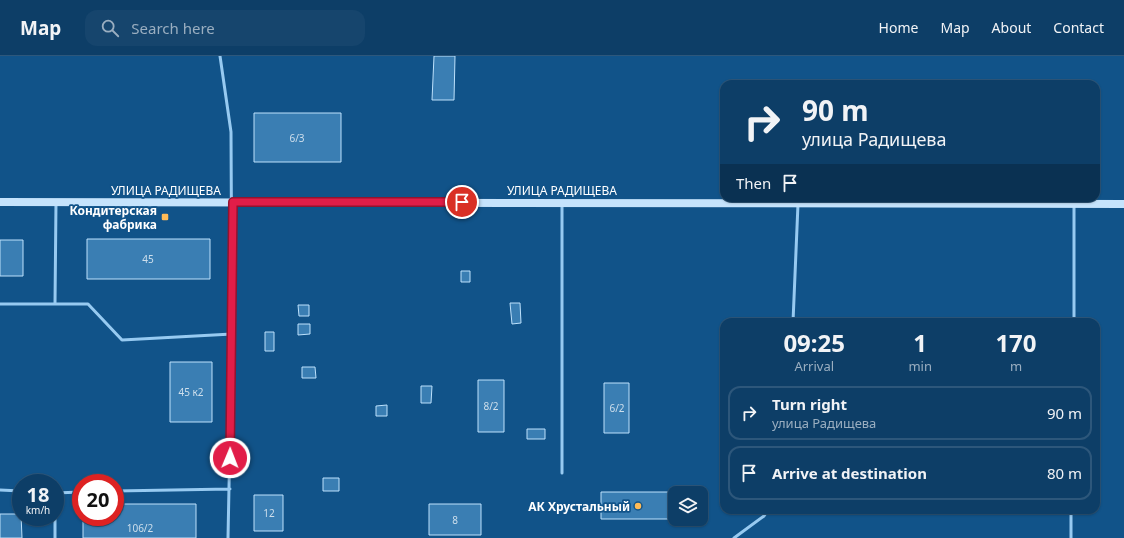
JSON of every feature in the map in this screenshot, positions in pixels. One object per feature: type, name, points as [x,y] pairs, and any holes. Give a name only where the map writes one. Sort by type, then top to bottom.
[{"type":"street","name":"УЛИЦА РАДИЩЕВА","points":[[0,202],[1124,204]]},
{"type":"lane","points":[[220,56],[231,132],[233,202],[230,489],[228,538]]},
{"type":"lane","points":[[55,304],[56,202]]},
{"type":"lane","points":[[562,202],[562,473]]},
{"type":"lane","points":[[793,318],[798,204]]},
{"type":"lane","points":[[1074,204],[1074,318]]},
{"type":"lane","points":[[0,304],[88,304],[122,340],[232,334]]},
{"type":"lane","points":[[124,491],[230,489]]},
{"type":"lane","points":[[0,490],[12,491]]},
{"type":"lane","points":[[734,538],[765,514]]},
{"type":"lane","points":[[1071,514],[1071,538]]},
{"type":"lane","points":[[55,526],[55,538]]},
{"type":"building","points":[[434,56],[455,56],[454,100],[432,100]]},
{"type":"building","points":[[254,113],[341,113],[341,162],[254,162]]},
{"type":"building","points":[[87,239],[210,239],[210,279],[87,279]]},
{"type":"building","points":[[0,240],[23,240],[23,276],[0,276]]},
{"type":"building","points":[[461,271],[470,271],[470,282],[461,282]]},
{"type":"building","points":[[510,303],[520,303],[521,323],[512,324]]},
{"type":"building","points":[[298,305],[309,305],[309,316],[299,316]]},
{"type":"building","points":[[298,324],[310,324],[310,334],[298,335]]},
{"type":"building","points":[[265,332],[274,332],[274,351],[265,351]]},
{"type":"building","points":[[170,362],[212,362],[212,422],[170,422]]},
{"type":"building","points":[[302,367],[315,367],[316,378],[302,378]]},
{"type":"building","points":[[478,380],[504,380],[504,432],[478,432]]},
{"type":"building","points":[[604,383],[629,383],[629,433],[604,433]]},
{"type":"building","points":[[421,386],[432,386],[431,403],[421,403]]},
{"type":"building","points":[[387,405],[387,416],[376,416],[376,406]]},
{"type":"building","points":[[527,429],[545,429],[545,439],[527,439]]},
{"type":"building","points":[[323,478],[339,478],[339,491],[323,491]]},
{"type":"building","name":"АК Хрустальный","points":[[601,492],[668,492],[668,519],[601,519]]},
{"type":"building","points":[[254,495],[283,495],[283,531],[254,531]]},
{"type":"building","points":[[124,504],[196,504],[196,538],[83,538],[83,526],[124,526]]},
{"type":"building","points":[[429,504],[481,504],[481,535],[429,535]]},
{"type":"building","points":[[0,514],[12,514],[12,526],[22,526],[22,538],[0,538]]},
{"type":"place","name":"Кондитерская фабрика","points":[[165,217]]},
{"type":"place","name":"АК Хрустальный","points":[[638,506]]},
{"type":"route","points":[[230,458],[233,202],[462,202]]}]
